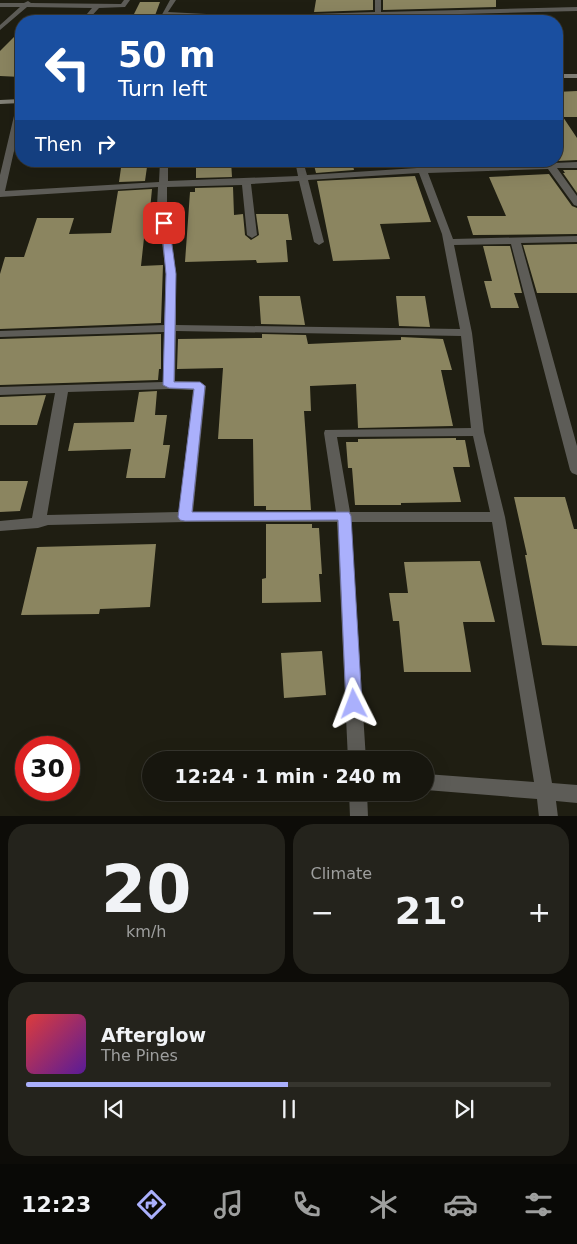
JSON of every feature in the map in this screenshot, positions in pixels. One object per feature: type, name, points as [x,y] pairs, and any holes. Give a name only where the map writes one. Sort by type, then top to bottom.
[{"type":"main road","points":[[563,77],[576,78]]},
{"type":"main road","points":[[563,85],[577,85]]},
{"type":"main road","points":[[0,94],[15,93]]},
{"type":"main road","points":[[0,102],[15,101]]},
{"type":"street","points":[[0,5],[29,2],[96,7],[123,6],[127,0]]},
{"type":"street","points":[[173,0],[164,14],[184,15]]},
{"type":"street","points":[[378,0],[378,15]]},
{"type":"street","points":[[0,28],[29,2]]},
{"type":"street","points":[[89,15],[96,7]]},
{"type":"street","points":[[398,15],[445,8],[577,9]]},
{"type":"street","points":[[15,131],[0,193],[163,184],[246,182],[412,167]]},
{"type":"street","points":[[563,165],[577,166]]},
{"type":"street","points":[[164,167],[162,206],[171,274],[169,385]]},
{"type":"street","points":[[301,167],[319,242]]},
{"type":"street","points":[[422,167],[448,242],[466,333],[478,432],[498,517],[549,816]]},
{"type":"street","points":[[551,167],[577,203]]},
{"type":"street","points":[[246,182],[252,236]]},
{"type":"street","points":[[448,242],[577,239]]},
{"type":"street","points":[[515,240],[577,470]]},
{"type":"street","points":[[0,334],[169,328],[466,333]]},
{"type":"street","points":[[0,391],[169,385],[200,386],[185,517]]},
{"type":"street","points":[[38,523],[62,389]]},
{"type":"street","points":[[357,751],[344,516],[330,433],[478,432]]},
{"type":"street","points":[[0,526],[38,523],[47,520],[185,517],[498,517]]},
{"type":"street","points":[[434,783],[577,794]]},
{"type":"street","points":[[359,801],[360,816]]},
{"type":"building","points":[[316,0],[373,0],[373,10],[314,12]]},
{"type":"building","points":[[383,0],[496,0],[496,7],[383,10]]},
{"type":"building","points":[[140,2],[160,2],[155,15],[134,15]]},
{"type":"building","points":[[15,36],[15,77],[0,76],[0,51]]},
{"type":"building","points":[[577,91],[577,117],[563,117],[563,92]]},
{"type":"building","points":[[563,117],[577,138],[577,160],[563,161]]},
{"type":"building","points":[[147,167],[145,181],[119,182],[121,168]]},
{"type":"building","points":[[231,167],[232,177],[196,178],[196,168]]},
{"type":"building","points":[[314,167],[353,167],[354,170],[316,173]]},
{"type":"building","points":[[563,170],[577,170],[577,193],[563,173],[565,173]]},
{"type":"building","points":[[549,174],[572,206],[577,208],[577,234],[473,235],[467,216],[506,216],[489,177]]},
{"type":"building","points":[[415,176],[431,222],[380,224],[390,259],[333,261],[317,181]]},
{"type":"building","points":[[233,187],[234,215],[243,214],[245,235],[251,240],[259,235],[256,214],[288,214],[292,240],[286,240],[288,262],[257,263],[256,260],[185,262],[190,192],[195,192],[195,188]]},
{"type":"building","points":[[152,189],[150,210],[147,210],[141,266],[163,265],[161,323],[0,329],[0,274],[5,257],[24,257],[37,218],[74,218],[69,234],[111,233],[118,191]]},
{"type":"building","points":[[577,244],[577,293],[537,293],[523,245]]},
{"type":"building","points":[[483,246],[510,246],[522,293],[514,293],[519,308],[491,308],[484,281],[492,281]]},
{"type":"building","points":[[259,296],[300,296],[305,325],[261,324]]},
{"type":"building","points":[[396,296],[425,296],[430,327],[399,326]]},
{"type":"building","points":[[161,334],[161,369],[159,369],[158,380],[0,385],[0,339]]},
{"type":"building","points":[[262,334],[306,335],[308,344],[401,340],[401,337],[443,339],[452,370],[441,370],[453,426],[358,428],[356,384],[310,386],[311,411],[304,411],[311,510],[266,510],[266,506],[254,506],[253,439],[218,439],[223,368],[177,369],[178,339],[262,338]]},
{"type":"building","points":[[157,391],[155,415],[167,415],[163,445],[170,445],[165,478],[126,478],[131,449],[68,451],[74,423],[134,422],[139,392]]},
{"type":"building","points":[[46,395],[37,425],[0,425],[0,397]]},
{"type":"building","points":[[456,438],[456,440],[465,440],[470,467],[453,467],[461,502],[355,505],[352,468],[348,468],[346,442],[358,442],[358,439]]},
{"type":"building","points":[[0,481],[28,481],[20,511],[0,512]]},
{"type":"building","points":[[514,497],[565,497],[574,529],[577,529],[577,646],[542,645],[525,555],[527,555]]},
{"type":"building","points":[[266,524],[312,524],[312,528],[319,528],[322,574],[319,574],[321,602],[262,603],[262,579],[266,578]]},
{"type":"building","points":[[156,544],[150,607],[100,609],[99,614],[21,615],[37,547]]},
{"type":"building","points":[[480,561],[495,622],[463,622],[471,672],[404,672],[399,621],[393,621],[389,593],[408,593],[404,562]]},
{"type":"building","points":[[322,651],[326,695],[284,698],[281,653]]},
{"type":"route","points":[[164,223],[171,274],[169,385],[200,386],[185,517],[344,516],[354,704]]}]
